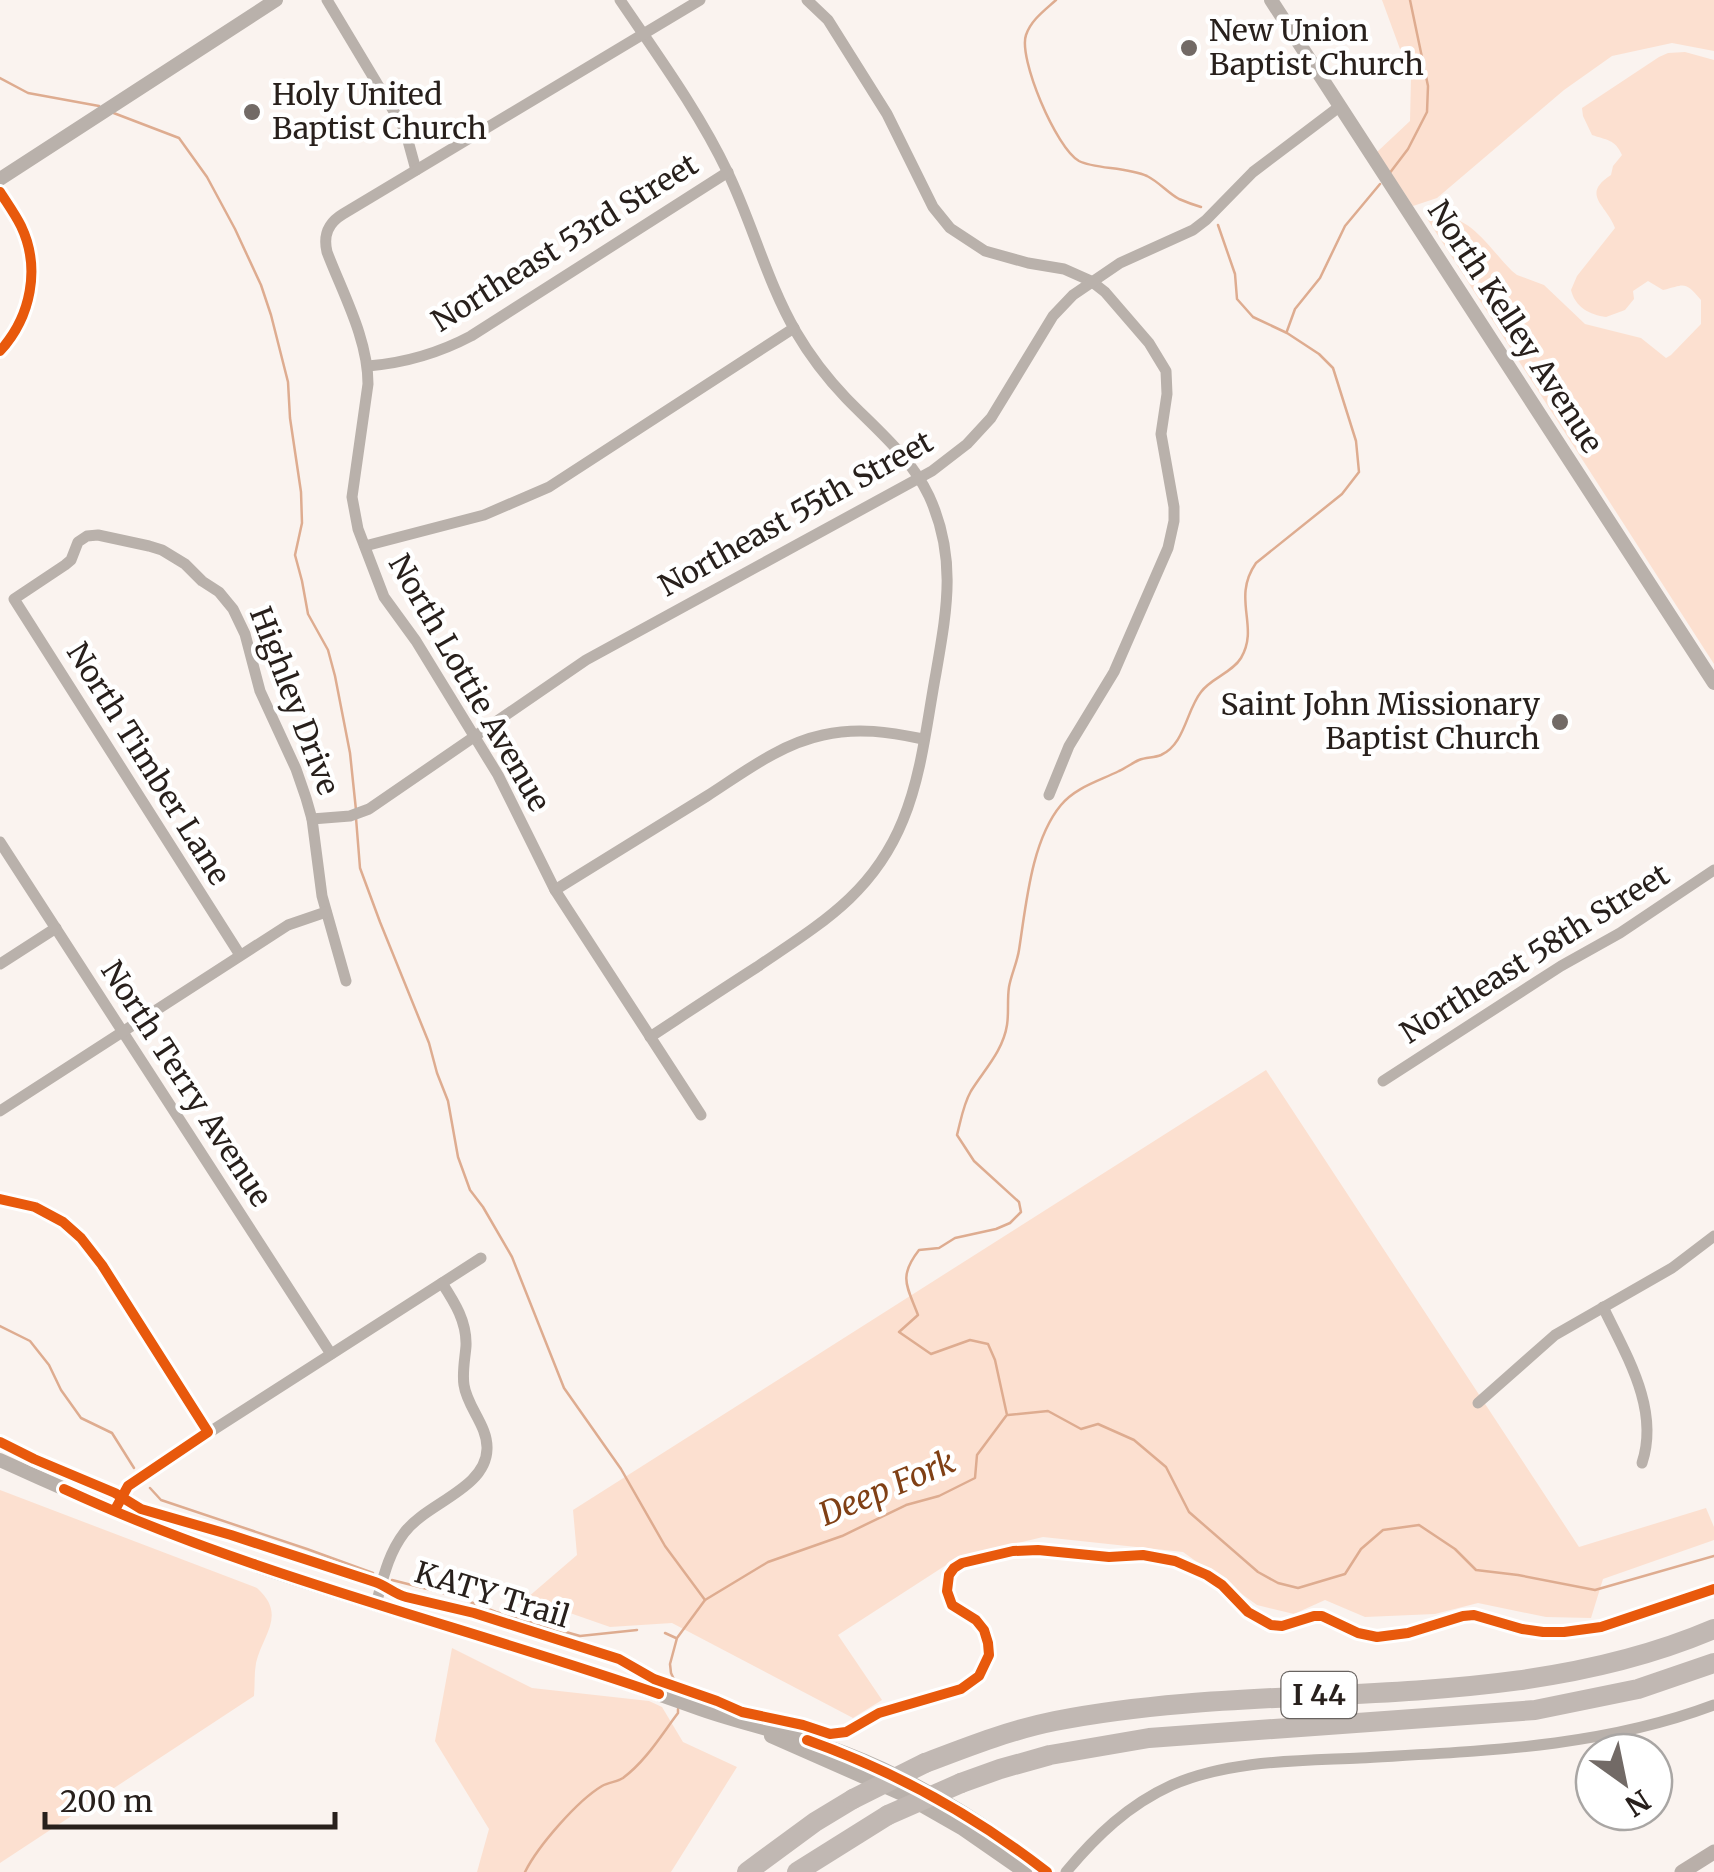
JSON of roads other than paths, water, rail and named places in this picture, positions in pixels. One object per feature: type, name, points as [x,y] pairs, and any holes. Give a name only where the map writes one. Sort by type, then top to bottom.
[{"type":"highway","name":"I 44","points":[[747,1872],[853,1798],[925,1764],[1001,1735],[1052,1722],[1187,1704],[1489,1684],[1551,1676],[1604,1666],[1714,1629]]},
{"type":"highway","name":"I 44","points":[[798,1872],[888,1816],[961,1782],[1050,1755],[1149,1738],[1553,1708],[1638,1689],[1714,1663]]},
{"type":"main road","points":[[1682,1872],[1714,1852]]},
{"type":"street","points":[[0,179],[276,0]]},
{"type":"street","points":[[327,0],[405,130],[416,170],[700,0]]},
{"type":"street","points":[[620,0],[698,118],[728,172],[794,328],[823,372],[901,453],[919,478],[944,539],[949,580],[946,620],[909,803],[894,840],[872,874],[828,920],[650,1038]]},
{"type":"street","points":[[807,0],[828,20],[887,114],[934,207],[950,228],[986,251],[1064,269],[1091,281],[1156,352],[1166,371],[1161,434],[1174,521],[1164,559],[1114,672],[1069,746],[1049,795]]},
{"type":"street","name":"North Kelley Avenue","points":[[1271,0],[1714,682]]},
{"type":"street","name":"Northeast 55th Street","points":[[312,819],[359,814],[599,652],[919,478],[953,455],[980,431],[1066,301],[1136,254],[1193,230],[1254,172],[1340,107]]},
{"type":"street","name":"North Lottie Avenue","points":[[416,170],[336,218],[325,237],[368,366],[352,498],[358,529],[391,608],[416,641],[474,736],[555,890],[701,1115]]},
{"type":"street","name":"Northeast 53rd Street","points":[[368,366],[435,353],[472,336],[728,172]]},
{"type":"street","points":[[0,192],[20,224],[32,266],[23,317],[0,351]]},
{"type":"street","points":[[365,546],[484,515],[529,497],[794,328]]},
{"type":"street","name":"Highley Drive","points":[[83,539],[98,535],[162,550],[227,600],[245,634],[260,691],[296,769],[312,819],[322,896],[346,981]]},
{"type":"street","name":"North Timber Lane","points":[[83,539],[71,560],[14,600],[240,955]]},
{"type":"street","points":[[555,890],[790,746],[844,731],[884,731],[924,738]]},
{"type":"street","name":"North Terry Avenue","points":[[0,842],[330,1354]]},
{"type":"street","name":"Northeast 58th Street","points":[[1384,1081],[1714,870]]},
{"type":"street","points":[[0,1112],[288,925],[326,912]]},
{"type":"street","points":[[0,964],[56,928]]},
{"type":"street","points":[[0,1199],[35,1208],[63,1222],[81,1238],[208,1432]]},
{"type":"street","points":[[1478,1403],[1555,1335],[1672,1268],[1714,1236]]},
{"type":"street","points":[[114,1512],[128,1486],[480,1258]]},
{"type":"street","points":[[376,1604],[390,1558],[405,1531],[427,1510],[477,1475],[487,1453],[484,1432],[464,1386],[463,1321],[442,1283]]},
{"type":"street","points":[[1603,1307],[1640,1384],[1646,1416],[1642,1463]]},
{"type":"street","points":[[0,1460],[114,1512],[263,1568],[528,1650],[752,1726],[832,1748],[916,1786],[965,1814],[1047,1872]]},
{"type":"street","points":[[1066,1872],[1100,1834],[1134,1806],[1172,1785],[1215,1771],[1264,1764],[1562,1743],[1638,1730],[1714,1705]]},
{"type":"street","points":[[752,1726],[900,1793],[964,1829],[1025,1872]]},
{"type":"waterway","points":[[1056,0],[1031,25],[1025,46],[1033,82],[1060,139],[1079,161],[1147,176],[1179,199],[1201,207]]},
{"type":"waterway","points":[[1389,174],[1408,149],[1427,112],[1428,86],[1410,0]]},
{"type":"waterway","points":[[0,78],[28,93],[99,106]]},
{"type":"waterway","points":[[111,112],[179,138],[207,177],[261,285],[288,382],[301,492],[302,523],[295,555],[308,614],[328,650],[335,676],[356,810]]},
{"type":"waterway","points":[[1287,331],[1295,309],[1320,278],[1345,226],[1380,184]]},
{"type":"waterway","points":[[1007,1415],[988,1344],[970,1340],[931,1354],[899,1332],[918,1315],[907,1275],[919,1250],[939,1248],[955,1238],[996,1229],[1021,1212],[1019,1202],[974,1161],[957,1135],[968,1096],[1005,1034],[1009,987],[1036,855],[1051,820],[1074,794],[1139,760],[1161,755],[1175,743],[1201,692],[1241,658],[1248,635],[1246,589],[1256,563],[1342,494],[1359,472],[1356,441],[1333,368],[1287,333],[1253,317],[1237,299],[1235,274],[1218,225]]},
{"type":"waterway","points":[[356,818],[360,868],[429,1043],[470,1190],[512,1257],[564,1388],[621,1469],[665,1546],[705,1600]]},
{"type":"waterway","points":[[0,1326],[30,1341],[81,1418],[112,1433],[134,1468]]},
{"type":"waterway","name":"Deep Fork","points":[[1008,1415],[1048,1411],[1081,1429],[1098,1424],[1134,1440],[1166,1467],[1189,1512],[1258,1572],[1298,1588],[1345,1574],[1361,1549],[1383,1530],[1419,1525],[1455,1549],[1476,1570],[1595,1590],[1714,1556]]},
{"type":"waterway","name":"Deep Fork","points":[[678,1696],[670,1664],[677,1638],[705,1600],[768,1562],[842,1536],[975,1478],[977,1455],[1006,1416]]},
{"type":"waterway","points":[[150,1488],[161,1500],[373,1573]]},
{"type":"waterway","points":[[392,1580],[580,1636],[637,1630]]},
{"type":"waterway","points":[[665,1633],[676,1638]]},
{"type":"waterway","name":"Deep Fork","points":[[525,1872],[548,1837],[581,1802],[639,1764],[678,1709]]},
{"type":"place","name":"New Union Baptist Church","points":[[1189,48]]},
{"type":"place","name":"Holy United Baptist Church","points":[[252,112]]},
{"type":"place","name":"Saint John Missionary Baptist Church","points":[[1560,722]]}]
